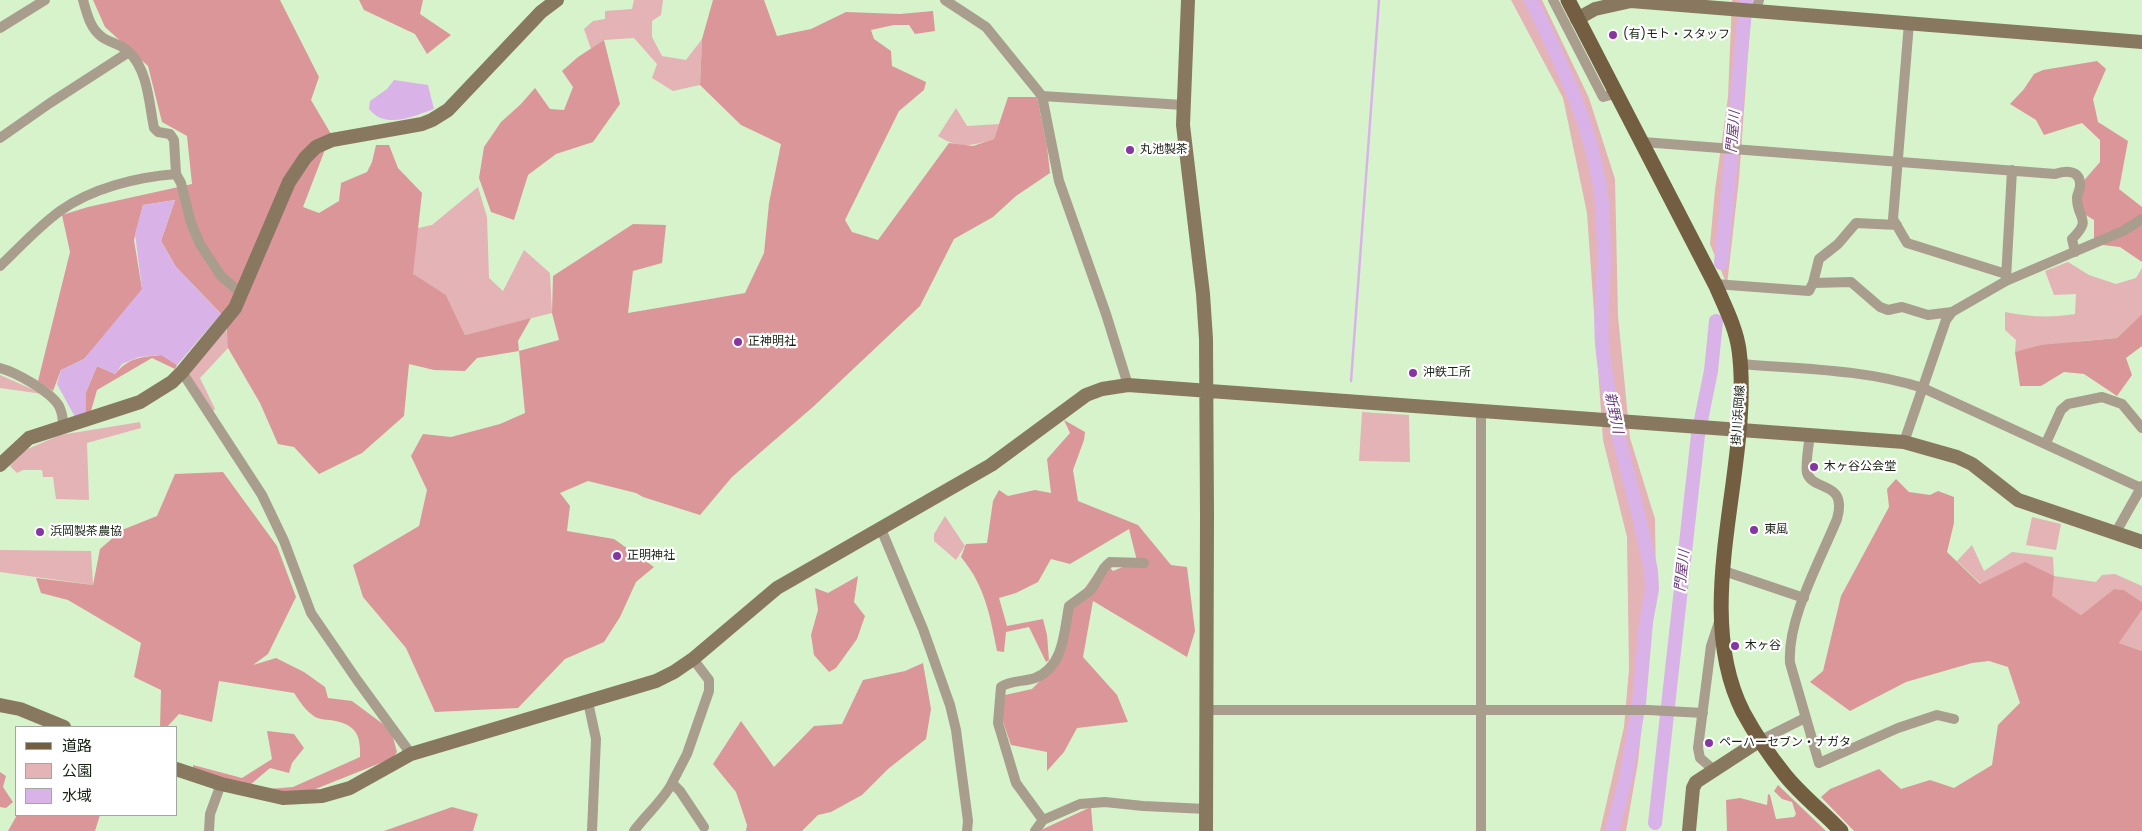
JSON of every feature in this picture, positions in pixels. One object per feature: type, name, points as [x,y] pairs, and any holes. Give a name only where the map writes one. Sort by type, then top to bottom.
[{"type":"main road","name":"掛川浜岡線","points":[[1568,0],[1615,94],[1643,142],[1715,284],[1735,329],[1742,385],[1721,616],[1733,688],[1760,741],[1785,776],[1840,831]]},
{"type":"street","points":[[0,28],[45,0]]},
{"type":"street","points":[[83,0],[90,23],[102,38],[117,43],[129,52],[140,66],[154,128],[158,132],[170,134],[174,140],[176,174],[181,183],[191,223],[200,244],[221,276],[242,294]]},
{"type":"street","points":[[0,466],[29,438],[63,425],[140,402],[172,382],[230,315],[242,294],[289,182],[305,158],[316,147],[332,140],[432,120],[448,110],[541,12],[557,0]]},
{"type":"street","points":[[945,0],[986,27],[1042,96],[1059,181],[1109,323],[1128,385]]},
{"type":"street","points":[[1188,0],[1182,105],[1203,294],[1206,389],[1206,831]]},
{"type":"street","points":[[1553,0],[1603,97],[1615,94]]},
{"type":"street","points":[[1577,19],[1595,9],[1631,1],[1734,8],[1758,5],[1909,23],[2142,42]]},
{"type":"street","points":[[1909,23],[1893,219],[1906,243],[2006,277]]},
{"type":"street","points":[[0,138],[129,52]]},
{"type":"street","points":[[1042,96],[1182,105]]},
{"type":"street","points":[[1643,142],[2055,174],[2065,170],[2070,171],[2077,177],[2080,185],[2077,198],[2084,224],[2072,240],[2075,252]]},
{"type":"street","points":[[2006,277],[2012,170]]},
{"type":"street","points":[[0,266],[58,212],[77,200],[128,182],[176,174]]},
{"type":"street","points":[[1904,442],[1946,320],[1952,312],[2006,277],[2075,252],[2123,231],[2142,219]]},
{"type":"street","points":[[1715,284],[1799,292],[1809,291],[1820,259],[1838,244],[1856,223],[1896,225]]},
{"type":"street","points":[[1813,283],[1851,282],[1880,307],[1888,310],[1902,307],[1928,315],[1952,312]]},
{"type":"street","points":[[1740,364],[1867,374],[1923,388],[2141,487],[2116,532]]},
{"type":"street","points":[[0,368],[22,377],[49,395],[58,405],[63,425]]},
{"type":"street","points":[[182,372],[262,495],[284,541],[311,613],[411,754]]},
{"type":"street","points":[[178,770],[221,784],[283,798],[322,796],[350,788],[411,754],[656,681],[693,659],[777,588],[991,465],[1086,395],[1102,389],[1128,385],[1206,389],[1481,412],[1904,442],[1957,456],[1972,464],[2018,500],[2036,508],[2116,532],[2142,542]]},
{"type":"street","points":[[2046,443],[2061,410],[2068,404],[2102,397],[2122,404],[2142,428]]},
{"type":"street","points":[[1481,412],[1481,831]]},
{"type":"street","points":[[1810,434],[1807,473],[1811,479],[1832,490],[1837,497],[1840,508],[1838,519],[1804,598],[1789,648],[1790,663],[1819,763],[1898,728],[1937,715],[1954,719]]},
{"type":"street","points":[[881,529],[923,629],[950,705],[956,730],[968,821],[967,831]]},
{"type":"street","points":[[1043,820],[1016,783],[998,723],[1001,687],[1005,684],[1035,678],[1048,670],[1063,643],[1069,606],[1091,590],[1104,568],[1110,562],[1144,563]]},
{"type":"street","points":[[1724,571],[1804,598]]},
{"type":"street","points":[[1714,770],[1700,758],[1698,748],[1711,646],[1721,616]]},
{"type":"street","points":[[634,831],[649,811],[668,791],[687,754],[709,691],[709,680],[693,659]]},
{"type":"street","points":[[588,702],[596,739],[592,831]]},
{"type":"street","points":[[0,705],[20,709],[62,726]]},
{"type":"street","points":[[1206,710],[1648,710],[1703,713]]},
{"type":"street","points":[[1689,831],[1693,788],[1696,782],[1760,741],[1805,718]]},
{"type":"street","points":[[672,783],[680,791],[704,826]]},
{"type":"street","points":[[209,831],[210,814],[221,784]]},
{"type":"street","points":[[1035,831],[1043,820],[1080,804],[1105,802],[1206,809]]},
{"type":"green space","points":[[634,0],[663,0],[661,15],[652,21],[652,37],[662,56],[686,60],[702,39],[700,85],[673,91],[652,78],[657,64],[634,38],[604,40],[591,49],[584,29],[593,21],[605,19],[605,11],[632,9]]},
{"type":"green space","points":[[1511,0],[1542,0],[1589,98],[1615,179],[1618,316],[1630,438],[1655,519],[1656,590],[1638,762],[1626,831],[1600,831],[1624,727],[1629,669],[1627,537],[1603,440],[1587,213],[1563,98]]},
{"type":"green space","points":[[1732,0],[1752,0],[1739,179],[1727,285],[1710,244],[1715,190],[1728,97]]},
{"type":"green space","points":[[956,108],[967,126],[999,124],[994,139],[972,145],[959,145],[938,136]]},
{"type":"green space","points":[[478,187],[487,217],[489,278],[503,291],[524,250],[550,273],[552,313],[465,335],[446,295],[409,274],[418,228],[432,225]]},
{"type":"green space","points":[[2068,262],[2089,275],[2116,284],[2136,278],[2142,268],[2142,314],[2117,338],[2081,341],[2015,352],[2016,340],[2005,330],[2005,312],[2040,316],[2075,314],[2076,294],[2054,295],[2045,271]]},
{"type":"green space","points":[[226,328],[229,347],[200,378],[215,409],[212,412],[189,376],[194,366]]},
{"type":"green space","points":[[0,375],[43,394],[0,388]]},
{"type":"green space","points":[[1362,412],[1409,415],[1410,462],[1359,461]]},
{"type":"green space","points":[[140,422],[141,428],[87,443],[89,500],[56,499],[53,477],[43,477],[42,470],[23,470],[17,473],[10,466],[23,451],[60,435]]},
{"type":"green space","points":[[945,516],[965,546],[956,560],[934,541],[934,534]]},
{"type":"green space","points":[[2032,517],[2061,524],[2056,550],[2026,545]]},
{"type":"green space","points":[[1972,545],[1984,571],[2012,552],[2053,557],[2054,576],[2096,582],[2102,575],[2115,574],[2142,586],[2142,602],[2124,590],[2114,589],[2081,615],[2051,596],[1981,584],[1957,561]]},
{"type":"green space","points":[[0,550],[91,551],[93,585],[0,572]]},
{"type":"green space","points":[[2142,610],[2142,651],[2119,643]]},
{"type":"shaded area","points":[[93,0],[280,0],[319,77],[311,100],[331,134],[303,207],[319,213],[339,201],[341,183],[367,172],[372,162],[376,145],[389,145],[398,168],[422,193],[413,274],[446,295],[465,335],[531,318],[518,341],[519,351],[477,358],[465,371],[434,370],[409,364],[404,416],[362,453],[319,474],[294,447],[278,444],[260,403],[228,348],[226,319],[176,267],[161,241],[175,200],[143,205],[134,240],[143,295],[84,359],[61,370],[53,391],[38,381],[70,252],[62,215],[88,207],[192,184],[187,136],[162,122],[148,66],[105,27]]},
{"type":"shaded area","points":[[359,0],[423,0],[420,14],[451,35],[427,54],[415,34],[364,10]]},
{"type":"shaded area","points":[[713,0],[764,0],[777,36],[811,29],[846,12],[900,14],[933,11],[935,31],[915,34],[909,25],[894,25],[871,30],[874,39],[891,51],[892,66],[926,82],[924,90],[899,111],[845,220],[852,232],[878,240],[949,143],[973,146],[994,139],[1008,97],[1037,97],[1047,146],[1050,173],[1016,196],[993,217],[954,239],[920,306],[814,406],[732,477],[700,515],[643,497],[636,493],[588,481],[560,493],[570,506],[567,531],[614,539],[654,567],[636,582],[620,617],[604,642],[565,659],[518,708],[435,712],[406,648],[363,597],[353,565],[419,526],[427,490],[411,456],[423,434],[451,437],[500,424],[525,413],[519,351],[559,340],[552,313],[553,276],[633,224],[666,225],[662,263],[633,271],[628,313],[745,293],[764,253],[769,203],[781,144],[741,125],[700,85],[702,39]]},
{"type":"shaded area","points":[[604,40],[620,104],[593,142],[556,154],[528,175],[514,220],[491,212],[479,178],[484,147],[501,122],[535,88],[550,109],[564,110],[573,87],[562,71],[578,57]]},
{"type":"shaded area","points":[[2097,61],[2106,69],[2093,99],[2098,122],[2128,141],[2119,189],[2142,207],[2142,262],[2120,247],[2094,244],[2094,220],[2081,212],[2080,185],[2100,162],[2100,140],[2082,123],[2044,135],[2036,120],[2010,104],[2024,89],[2034,74],[2043,70]]},
{"type":"shaded area","points":[[2142,314],[2142,346],[2126,358],[2132,375],[2117,396],[2084,374],[2064,372],[2041,386],[2020,386],[2015,352],[2041,345],[2117,338]]},
{"type":"shaded area","points":[[162,355],[177,365],[175,369],[152,358],[97,390],[91,411],[86,413],[86,392],[97,366],[115,374],[120,368],[131,361],[142,357]]},
{"type":"shaded area","points":[[1064,420],[1085,432],[1073,470],[1078,501],[1138,525],[1171,565],[1187,567],[1195,631],[1187,657],[1093,601],[1083,657],[1117,695],[1128,722],[1077,728],[1064,752],[1047,771],[1047,752],[1011,745],[1002,719],[1005,695],[1032,689],[1052,669],[1065,616],[1104,561],[1113,571],[1137,561],[1129,529],[1070,564],[1051,559],[1038,582],[1016,593],[999,598],[1007,626],[1043,619],[1047,635],[1049,660],[1046,662],[1029,627],[1006,632],[1004,652],[997,651],[989,613],[981,590],[961,557],[966,544],[987,543],[993,501],[999,490],[1008,496],[1035,490],[1051,493],[1047,459],[1070,433]]},
{"type":"shaded area","points":[[223,472],[277,546],[296,597],[268,654],[253,665],[276,658],[304,672],[325,687],[328,698],[352,701],[391,730],[397,752],[393,758],[308,792],[256,790],[293,787],[360,757],[358,736],[351,727],[345,724],[315,717],[306,709],[294,693],[219,681],[212,722],[179,714],[168,726],[160,726],[161,690],[134,677],[141,643],[68,600],[41,593],[36,578],[93,585],[100,549],[122,530],[157,516],[175,474]]},
{"type":"shaded area","points":[[1896,479],[1909,492],[1930,495],[1938,491],[1954,497],[1954,523],[1947,552],[1980,584],[2025,562],[2054,576],[2052,596],[2081,615],[2114,589],[2124,590],[2142,602],[2142,610],[2119,643],[2142,651],[2142,831],[1854,831],[1821,797],[1830,789],[1879,769],[1901,789],[1930,780],[1954,788],[1992,765],[1998,725],[2020,703],[2008,667],[1989,661],[1972,663],[1906,682],[1850,711],[1810,682],[1823,671],[1841,596],[1889,507],[1887,489]]},
{"type":"shaded area","points":[[858,576],[854,602],[865,616],[857,639],[836,668],[829,672],[814,655],[811,635],[818,610],[815,588],[828,593]]},
{"type":"shaded area","points":[[923,663],[931,709],[926,739],[888,769],[862,795],[831,812],[818,815],[802,831],[746,831],[747,825],[736,792],[713,764],[741,721],[774,767],[814,726],[842,724],[863,680],[905,671]]},
{"type":"shaded area","points":[[267,731],[294,734],[304,748],[292,763],[289,773],[270,768],[250,785],[193,771],[193,765],[242,778],[272,759]]},
{"type":"shaded area","points":[[0,772],[6,776],[3,787],[13,802],[6,808],[0,807]]},
{"type":"shaded area","points":[[1778,785],[1826,831],[1727,831],[1726,800],[1740,798],[1767,805],[1768,794],[1770,795],[1776,819],[1794,817],[1796,814],[1792,802],[1782,799],[1774,791]]},
{"type":"shaded area","points":[[452,807],[478,814],[473,831],[384,831]]},
{"type":"shaded area","points":[[1091,807],[1093,831],[1041,831],[1043,829]]},
{"type":"shaded area","points":[[16,816],[100,816],[95,831],[8,831]]},
{"type":"water","points":[[394,80],[428,85],[434,109],[400,120],[383,119],[376,115],[369,109],[370,101],[387,89]]},
{"type":"water","points":[[175,200],[161,241],[176,267],[221,314],[177,365],[161,355],[139,357],[122,364],[115,374],[97,366],[86,392],[86,413],[75,417],[57,384],[61,370],[84,359],[142,289],[135,234],[143,205]]},
{"type":"waterway","points":[[1351,381],[1379,0]]},
{"type":"waterway","name":"新野川","points":[[1531,0],[1554,48],[1575,99],[1592,150],[1598,177],[1602,203],[1604,240],[1601,319],[1603,354],[1612,409],[1651,571],[1652,589],[1646,622],[1639,703],[1626,777],[1612,831]]},
{"type":"waterway","name":"門屋川","points":[[1721,263],[1746,0]]},
{"type":"waterway","name":"門屋川","points":[[1655,823],[1698,435],[1711,371],[1716,321]]},
{"type":"place","name":"(有)モト・スタッフ","points":[[1613,35]]},
{"type":"place","name":"丸池製茶","points":[[1130,150]]},
{"type":"place","name":"正神明社","points":[[738,342]]},
{"type":"place","name":"沖鉄工所","points":[[1413,373]]},
{"type":"place","name":"木ヶ谷公会堂","points":[[1814,467]]},
{"type":"place","name":"東風","points":[[1754,530]]},
{"type":"place","name":"浜岡製茶農協","points":[[40,532]]},
{"type":"place","name":"正明神社","points":[[617,556]]},
{"type":"place","name":"木ヶ谷","points":[[1735,646]]},
{"type":"place","name":"ペーハーセブン・ナガタ","points":[[1709,743]]}]
